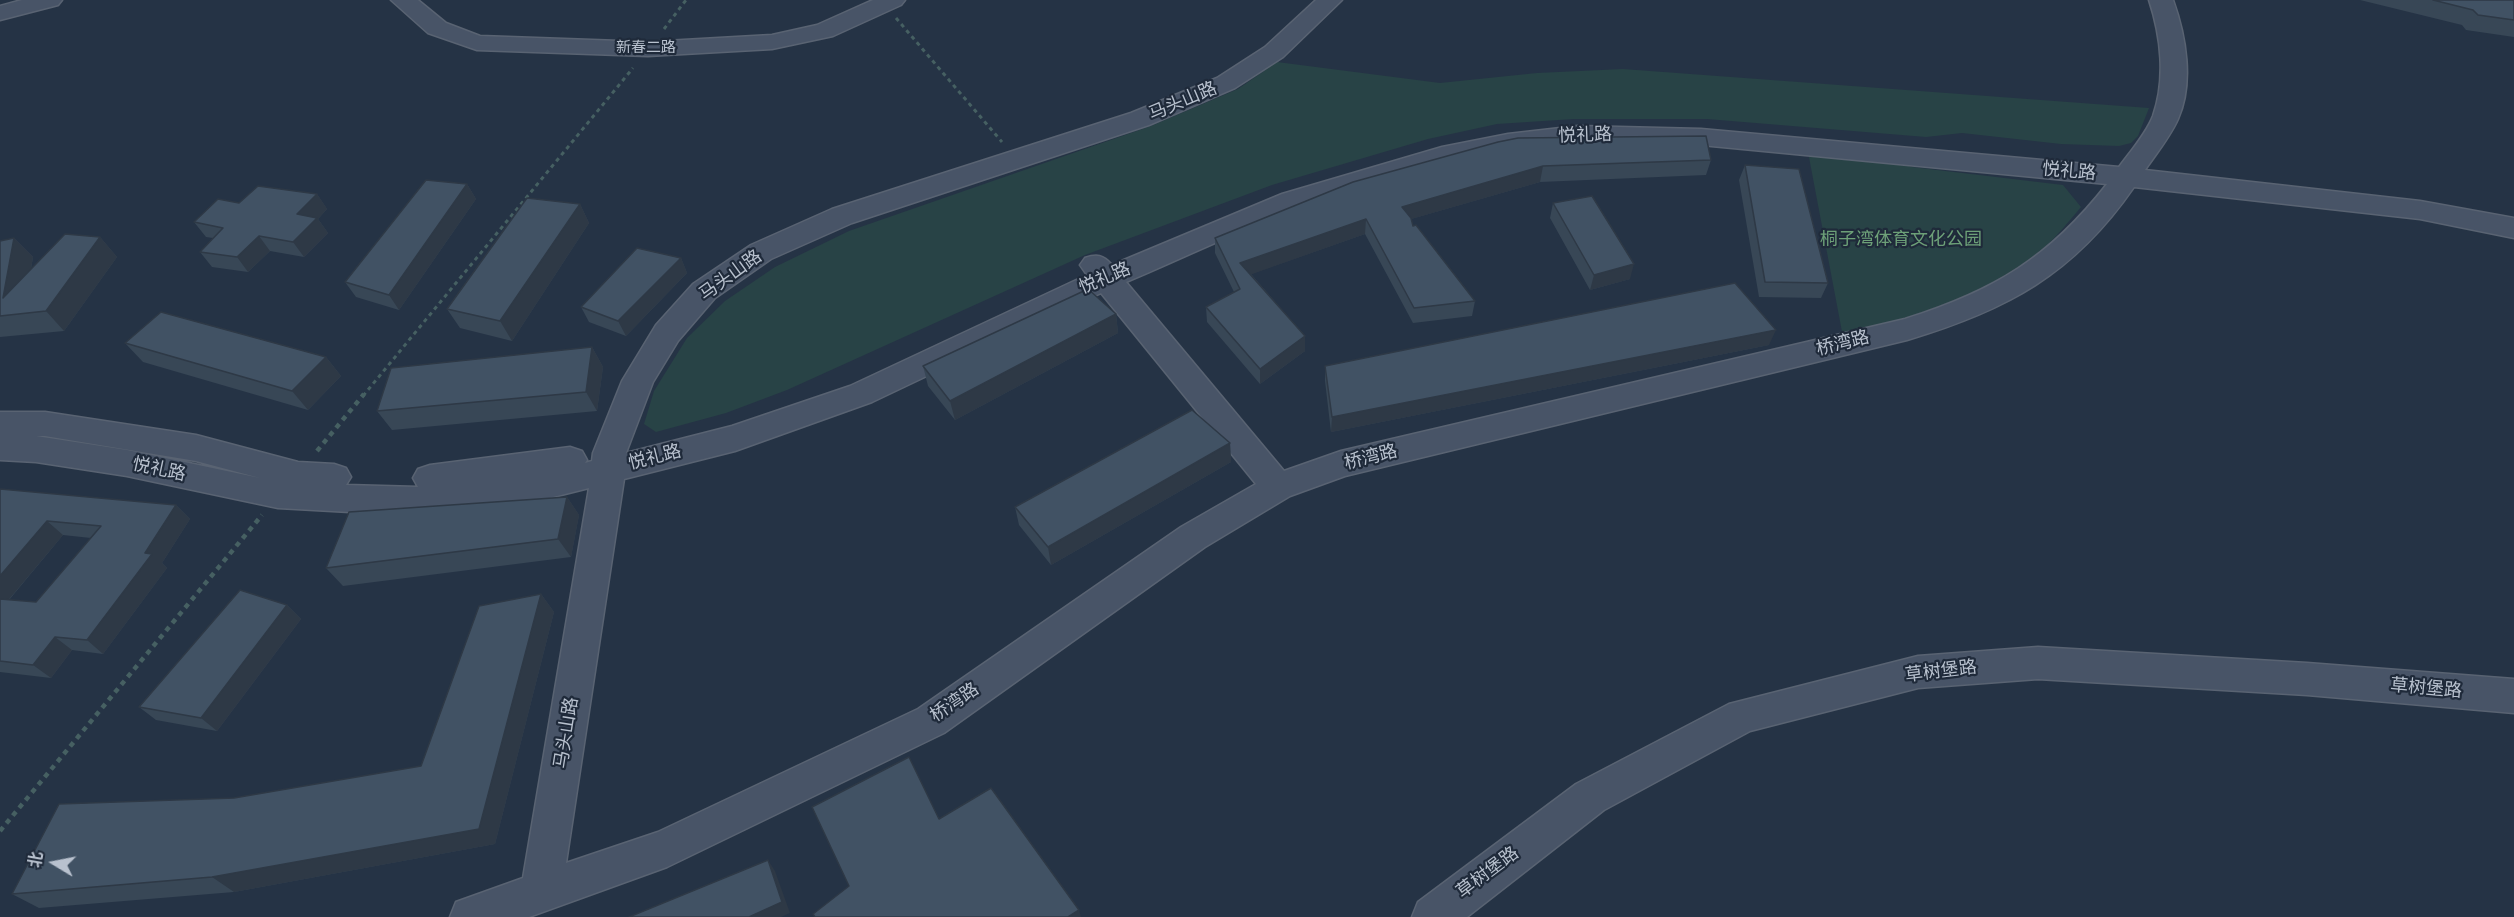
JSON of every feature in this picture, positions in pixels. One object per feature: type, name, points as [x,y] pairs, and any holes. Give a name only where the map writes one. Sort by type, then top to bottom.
[{"type":"street","points":[[0,13],[50,0]]},
{"type":"street","name":"新春二路","points":[[402,0],[437,28],[477,43],[648,49],[772,42],[824,31],[886,2]]},
{"type":"street","name":"马头山路","points":[[542,894],[609,461],[638,381],[667,333],[704,291],[761,252],[842,216],[1140,120],[1226,83],[1274,52],[1330,0]]},
{"type":"street","name":"桥湾路","points":[[471,917],[542,894],[667,848],[931,721],[1193,537],[1278,487],[1341,464],[1907,329],[1969,309],[2016,285],[2063,252],[2133,169],[2167,114],[2174,66],[2168,18],[2161,0]]},
{"type":"street","name":"悦礼路","points":[[0,447],[36,449],[404,502],[517,493],[609,461],[735,438],[861,394],[1101,272],[1292,201],[1442,156],[1508,142],[1578,134],[1701,137],[2133,169],[2226,179]]},
{"type":"street","points":[[2226,179],[2438,198],[2514,215]]},
{"type":"street","points":[[2226,179],[2420,210],[2514,228]]},
{"type":"street","points":[[1101,272],[1278,487]]},
{"type":"street","points":[[0,411],[66,428]]},
{"type":"street","name":"悦礼路","points":[[0,424],[45,424],[196,448],[288,485]]},
{"type":"street","points":[[0,459],[127,463]]},
{"type":"street","name":"草树堡路","points":[[1433,917],[1590,797],[1742,716],[1918,672],[2038,663],[2307,679],[2514,696]]},
{"type":"path","points":[[0,831],[648,49],[686,0]]},
{"type":"path","points":[[886,2],[1017,159]]},
{"type":"green space","points":[[1277,62],[1440,83],[1537,73],[1623,69],[2149,108],[2138,136],[2131,143],[2119,146],[2061,144],[1962,133],[1926,137],[1707,119],[1574,119],[1497,124],[1428,139],[1272,185],[1085,255],[787,390],[726,413],[656,432],[644,424],[654,391],[687,338],[725,301],[775,267],[849,231],[1151,126],[1238,89]]},
{"type":"green space","name":"桐子湾体育文化公园","points":[[1808,152],[1887,159],[1912,167],[2063,185],[2081,207],[2047,245],[2001,278],[1924,312],[1843,337]]},
{"type":"building","points":[[2433,0],[2514,0],[2514,20],[2478,15],[2473,10]]},
{"type":"building","points":[[1706,136],[1711,160],[1543,166],[1402,207],[1411,218],[1413,226],[1416,225],[1475,301],[1414,308],[1366,219],[1240,263],[1305,336],[1260,369],[1206,307],[1240,289],[1215,238],[1353,182],[1518,138]]},
{"type":"building","points":[[1745,165],[1799,169],[1828,283],[1765,282]]},
{"type":"building","points":[[426,180],[467,184],[389,295],[345,282]]},
{"type":"building","points":[[258,186],[317,194],[297,214],[317,218],[293,242],[259,236],[237,257],[200,252],[223,228],[194,222],[218,199],[239,203]]},
{"type":"building","points":[[1592,196],[1634,264],[1594,275],[1553,203]]},
{"type":"building","points":[[527,198],[580,204],[500,321],[447,309]]},
{"type":"building","points":[[65,234],[100,237],[46,311],[0,316],[0,241],[14,238],[3,298]]},
{"type":"building","points":[[637,248],[681,258],[618,321],[581,307]]},
{"type":"building","points":[[1735,283],[1776,330],[1332,417],[1325,366]]},
{"type":"building","points":[[1088,289],[1116,314],[950,401],[923,366]]},
{"type":"building","points":[[161,312],[326,357],[292,391],[125,343]]},
{"type":"building","points":[[592,347],[586,392],[377,411],[391,368]]},
{"type":"building","points":[[1192,410],[1230,443],[1048,547],[1015,507]]},
{"type":"building","points":[[0,489],[176,505],[145,553],[152,554],[87,640],[55,637],[33,665],[0,661],[0,599],[36,602],[101,526],[47,521],[0,576]]},
{"type":"building","points":[[567,497],[558,539],[326,568],[349,512]]},
{"type":"building","points":[[240,590],[287,605],[201,718],[139,707]]},
{"type":"building","points":[[541,594],[479,829],[212,877],[12,894],[59,804],[234,798],[421,766],[479,606]]},
{"type":"building","points":[[909,757],[939,819],[991,788],[1079,910],[1068,917],[815,917],[813,914],[849,886],[812,807]]},
{"type":"building","points":[[768,860],[782,902],[749,917],[629,917]]}]
